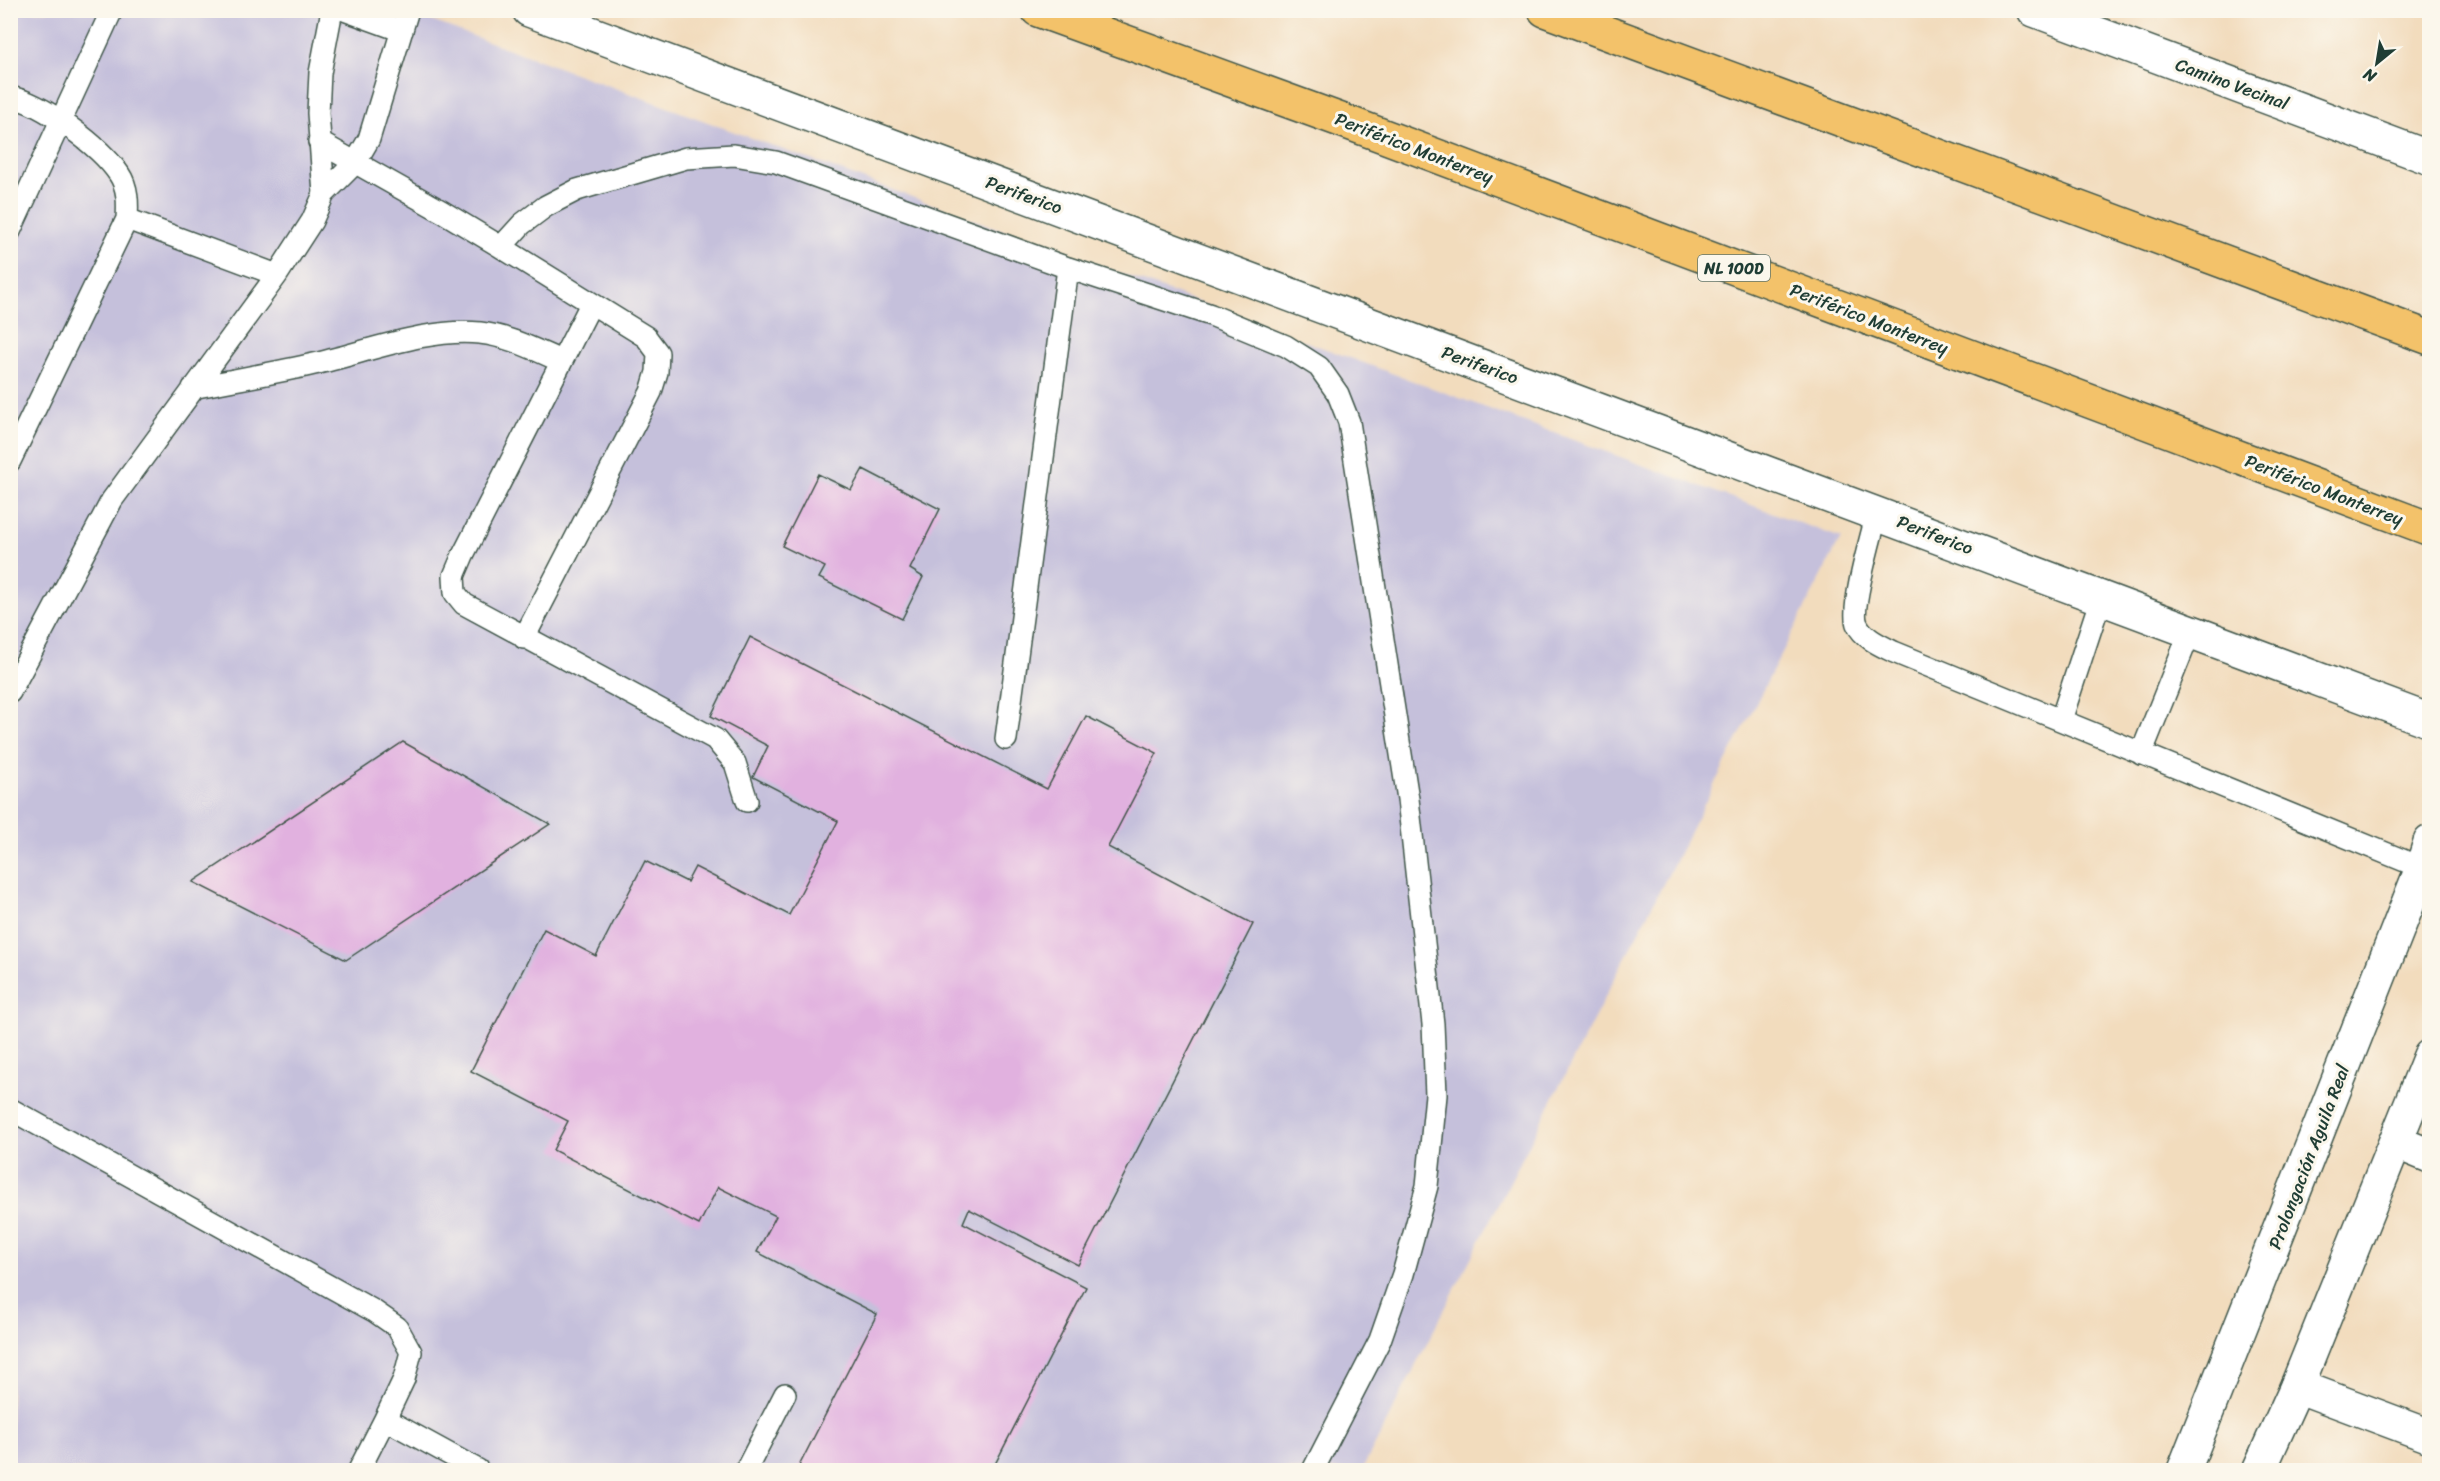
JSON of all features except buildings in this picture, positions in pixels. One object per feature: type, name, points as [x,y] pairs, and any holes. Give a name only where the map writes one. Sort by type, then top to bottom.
[{"type":"highway","name":"Periférico Monterrey","points":[[1038,10],[1349,123],[2430,529]]},
{"type":"highway","points":[[1545,10],[2430,338]]},
{"type":"street","name":"Periferico","points":[[529,10],[2430,721]]},
{"type":"street","name":"Camino Vecinal","points":[[2034,10],[2430,158]]},
{"type":"street","name":"Prolongación Aguila Real","points":[[2184,1470],[2426,855]]},
{"type":"street","points":[[2259,1470],[2297,1386],[2430,1056]]},
{"type":"street","points":[[2396,1142],[2430,1156]]},
{"type":"street","points":[[2297,1386],[2430,1436]]},
{"type":"lane","points":[[10,231],[112,10]]},
{"type":"lane","points":[[324,194],[318,113],[320,73],[332,10]]},
{"type":"lane","points":[[344,10],[402,31]]},
{"type":"lane","points":[[10,692],[112,500],[277,275],[312,220],[324,194],[355,163],[369,139],[408,10]]},
{"type":"lane","points":[[10,97],[22,99],[61,120],[93,147],[120,174],[129,198],[127,219],[10,461]]},
{"type":"lane","points":[[319,142],[443,212],[646,337],[658,353],[657,372],[651,393],[524,638]]},
{"type":"lane","points":[[501,247],[522,224],[546,206],[577,190],[686,158],[734,155],[776,162],[1068,268],[1211,315],[1286,346],[1319,367],[1338,394],[1349,422],[1408,799],[1433,1024],[1436,1095],[1427,1186],[1403,1274],[1380,1340],[1313,1470]]},
{"type":"lane","points":[[127,219],[277,275]]},
{"type":"lane","points":[[1006,739],[1068,268]]},
{"type":"lane","points":[[591,304],[454,576],[455,593],[464,604],[524,638],[715,739],[735,763],[747,801]]},
{"type":"lane","points":[[192,388],[314,364],[402,341],[441,334],[478,332],[507,338],[561,361]]},
{"type":"lane","points":[[1877,513],[1856,604],[1856,624],[1869,639],[1894,652],[2141,754],[2426,855]]},
{"type":"lane","points":[[2061,720],[2101,598]]},
{"type":"lane","points":[[2141,754],[2190,632]]},
{"type":"lane","points":[[10,1109],[374,1311],[397,1328],[411,1352],[404,1379],[359,1470]]},
{"type":"lane","points":[[746,1470],[785,1394]]},
{"type":"lane","points":[[385,1419],[478,1470]]},
{"type":"shaded area","points":[[10,11],[405,11],[1841,538],[1362,1470],[11,1470]]}]
